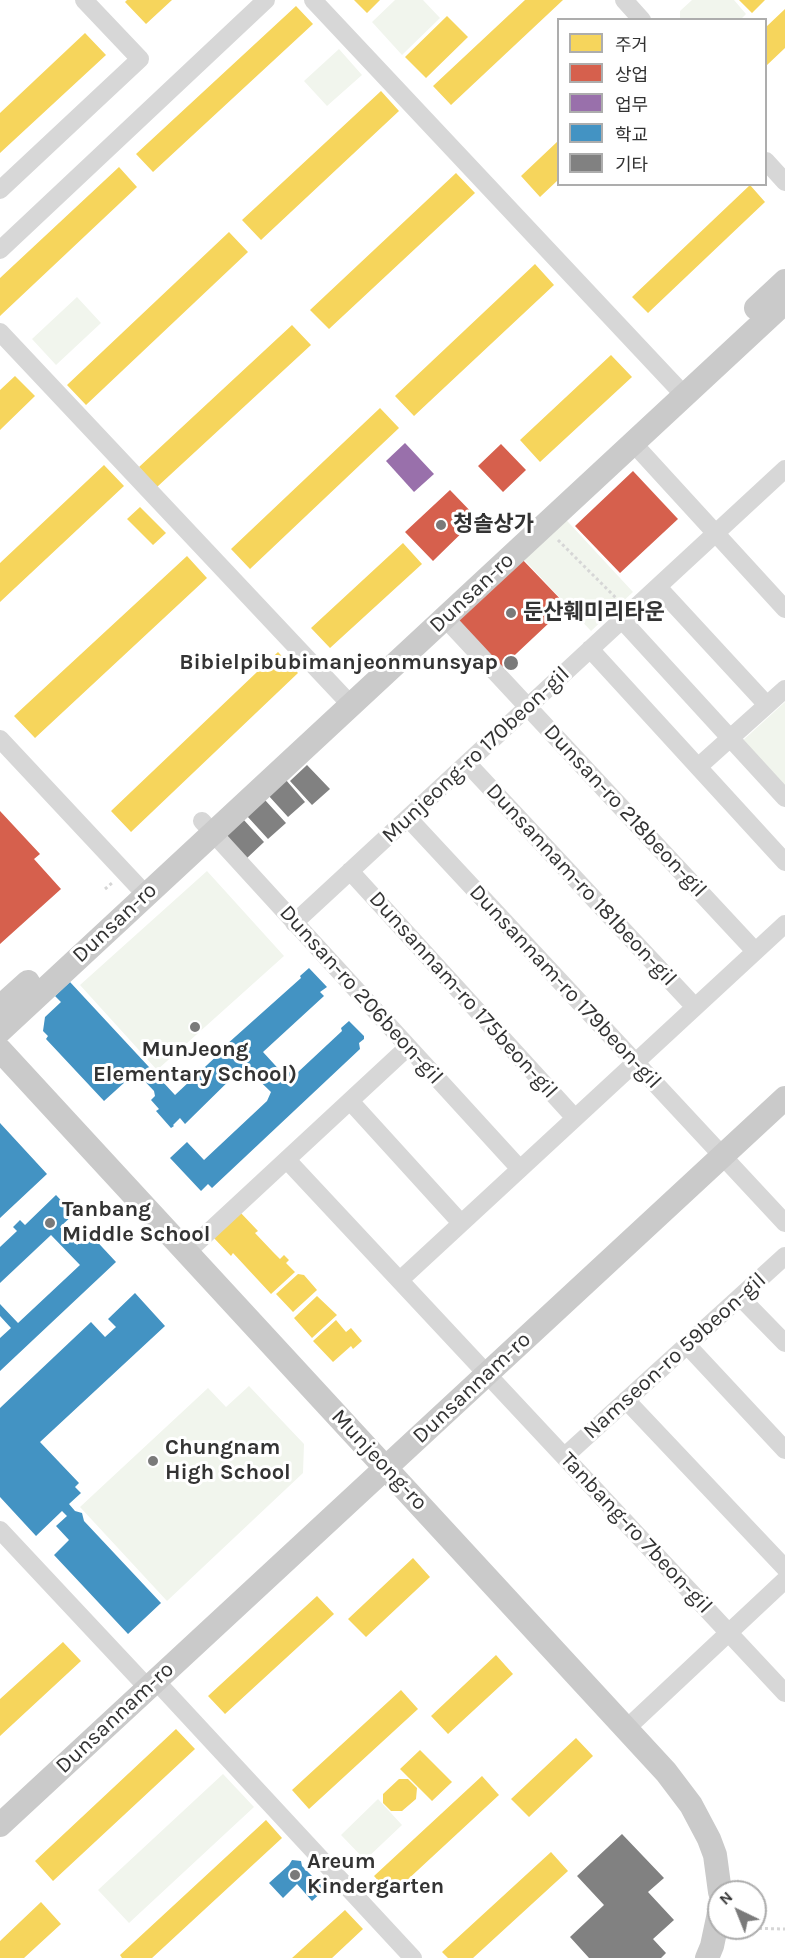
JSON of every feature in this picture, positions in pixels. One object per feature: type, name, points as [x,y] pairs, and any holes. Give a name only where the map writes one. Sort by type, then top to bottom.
[{"type":"main road","name":"Dunsan-ro","points":[[0,1007],[132,886],[207,827],[679,390],[785,281]]},
{"type":"main road","name":"Dunsan-ro","points":[[345,699],[445,618],[633,443],[679,390],[785,302]]},
{"type":"main road","name":"Dunsan-ro","points":[[0,1031],[132,886]]},
{"type":"main road","name":"Munjeong-ro","points":[[0,1050],[666,1772],[691,1805],[709,1839],[715,1855],[718,1880]]},
{"type":"main road","name":"Dunsannam-ro","points":[[0,1825],[785,1098]]},
{"type":"main road","points":[[707,1958],[713,1940]]},
{"type":"street","points":[[0,190],[140,59],[84,0]]},
{"type":"street","points":[[0,250],[266,0]]},
{"type":"street","points":[[313,0],[679,390]]},
{"type":"street","points":[[624,0],[640,18]]},
{"type":"street","points":[[767,163],[785,182]]},
{"type":"street","points":[[0,332],[345,699]]},
{"type":"street","points":[[633,443],[785,609]]},
{"type":"street","name":"Munjeong-ro 170beon-gil","points":[[294,923],[716,533],[782,476]]},
{"type":"street","points":[[658,587],[767,705]]},
{"type":"street","points":[[626,616],[730,739],[785,798]]},
{"type":"street","name":"Dunsan-ro 218beon-gil","points":[[445,618],[755,951]]},
{"type":"street","points":[[590,650],[785,861]]},
{"type":"street","points":[[698,767],[785,689]]},
{"type":"street","points":[[0,739],[132,886]]},
{"type":"street","name":"Dunsannam-ro 181beon-gil","points":[[467,763],[695,1007]]},
{"type":"street","name":"Dunsannam-ro 179beon-gil","points":[[408,818],[785,1223]]},
{"type":"street","name":"Dunsan-ro 206beon-gil","points":[[207,827],[520,1169]]},
{"type":"street","name":"Dunsannam-ro 175beon-gil","points":[[350,871],[575,1118]]},
{"type":"street","points":[[400,1280],[785,924]]},
{"type":"street","points":[[187,1252],[408,1047]]},
{"type":"street","points":[[350,1101],[461,1223]]},
{"type":"street","name":"Tanbang-ro 7beon-gil","points":[[287,1160],[785,1693]]},
{"type":"street","name":"Namseon-ro 59beon-gil","points":[[565,1456],[785,1256]]},
{"type":"street","points":[[740,1297],[785,1343]]},
{"type":"street","points":[[687,1345],[785,1450]]},
{"type":"street","points":[[626,1400],[785,1568]]},
{"type":"street","points":[[0,1530],[152,1684],[413,1958]]},
{"type":"street","points":[[627,1728],[785,1580]]},
{"type":"path","points":[[544,525],[626,616]]},
{"type":"path","points":[[105,889],[132,886]]},
{"type":"path","points":[[767,1929],[785,1929]]},
{"type":"shaded area","points":[[395,0],[423,0],[440,18],[402,55],[372,22]]},
{"type":"shaded area","points":[[692,0],[734,0],[746,14],[742,18],[680,18],[680,11]]},
{"type":"shaded area","points":[[339,49],[362,75],[327,106],[304,81]]},
{"type":"shaded area","points":[[77,297],[101,323],[56,365],[32,339]]},
{"type":"shaded area","points":[[557,510],[633,592],[591,631],[515,550]]},
{"type":"shaded area","points":[[785,702],[785,793],[740,743]]},
{"type":"shaded area","points":[[207,871],[284,956],[157,1070],[80,985]]},
{"type":"shaded area","points":[[249,1386],[304,1444],[303,1473],[167,1601],[80,1507],[208,1388],[226,1407]]},
{"type":"shaded area","points":[[223,1774],[254,1807],[129,1923],[98,1890]]},
{"type":"shaded area","points":[[378,1799],[402,1825],[365,1860],[341,1835]]},
{"type":"building: 주거","points":[[127,0],[172,0],[146,24],[125,2]]},
{"type":"building: 주거","points":[[354,0],[380,0],[367,13]]},
{"type":"building: 주거","points":[[525,0],[563,0],[451,105],[433,86]]},
{"type":"building: 주거","points":[[739,0],[765,0],[752,13]]},
{"type":"building: 주거","points":[[296,6],[313,24],[153,172],[136,154]]},
{"type":"building: 주거","points":[[785,9],[785,48],[767,65],[767,26]]},
{"type":"building: 주거","points":[[447,16],[468,37],[426,78],[405,57]]},
{"type":"building: 주거","points":[[85,33],[106,55],[0,153],[0,113]]},
{"type":"building: 주거","points":[[381,91],[399,111],[261,240],[242,220]]},
{"type":"building: 주거","points":[[557,142],[557,181],[540,197],[521,176]]},
{"type":"building: 주거","points":[[119,167],[137,187],[0,316],[0,278]]},
{"type":"building: 주거","points":[[456,173],[475,193],[329,329],[310,310]]},
{"type":"building: 주거","points":[[749,186],[765,202],[648,313],[632,297]]},
{"type":"building: 주거","points":[[229,232],[248,252],[86,405],[67,385]]},
{"type":"building: 주거","points":[[535,264],[554,285],[414,416],[395,396]]},
{"type":"building: 주거","points":[[292,325],[311,345],[157,487],[139,467]]},
{"type":"building: 주거","points":[[611,355],[632,377],[540,462],[520,440]]},
{"type":"building: 주거","points":[[15,376],[35,396],[0,430],[0,390]]},
{"type":"building: 주거","points":[[380,408],[399,428],[250,569],[231,549]]},
{"type":"building: 주거","points":[[104,465],[124,486],[0,602],[0,563]]},
{"type":"building: 주거","points":[[140,507],[166,533],[153,545],[127,519]]},
{"type":"building: 주거","points":[[403,543],[422,564],[330,648],[311,628]]},
{"type":"building: 주거","points":[[187,556],[207,578],[35,738],[14,716]]},
{"type":"building: 주거","points":[[278,652],[298,673],[131,832],[111,811]]},
{"type":"building: 주거","points":[[239,1211],[258,1231],[255,1233],[280,1259],[284,1255],[289,1260],[286,1263],[295,1272],[271,1294],[233,1253],[231,1256],[212,1236]]},
{"type":"building: 주거","points":[[298,1274],[304,1275],[317,1290],[293,1312],[276,1294]]},
{"type":"building: 주거","points":[[317,1296],[337,1315],[312,1338],[294,1318]]},
{"type":"building: 주거","points":[[336,1320],[346,1332],[351,1328],[362,1341],[353,1349],[351,1346],[333,1362],[313,1341]]},
{"type":"building: 주거","points":[[413,1558],[430,1577],[366,1637],[348,1619]]},
{"type":"building: 주거","points":[[317,1596],[334,1614],[225,1714],[208,1696]]},
{"type":"building: 주거","points":[[63,1642],[81,1661],[0,1736],[0,1699]]},
{"type":"building: 주거","points":[[496,1655],[513,1674],[448,1734],[431,1716]]},
{"type":"building: 주거","points":[[401,1690],[418,1709],[309,1809],[292,1790]]},
{"type":"building: 주거","points":[[176,1729],[195,1749],[53,1881],[35,1861]]},
{"type":"building: 주거","points":[[576,1738],[593,1756],[529,1817],[511,1799]]},
{"type":"building: 주거","points":[[420,1750],[452,1782],[432,1801],[400,1769]]},
{"type":"building: 주거","points":[[482,1776],[499,1795],[391,1895],[374,1876]]},
{"type":"building: 주거","points":[[399,1779],[408,1779],[417,1788],[416,1799],[402,1811],[391,1811],[383,1803],[383,1794]]},
{"type":"building: 주거","points":[[266,1820],[282,1838],[152,1958],[122,1958],[120,1955]]},
{"type":"building: 주거","points":[[551,1852],[568,1871],[473,1958],[448,1958],[442,1952]]},
{"type":"building: 주거","points":[[41,1902],[61,1924],[24,1958],[0,1958],[0,1941]]},
{"type":"building: 주거","points":[[345,1910],[363,1929],[332,1958],[292,1958]]},
{"type":"building: 상업","points":[[501,444],[526,470],[503,492],[478,466]]},
{"type":"building: 상업","points":[[633,471],[678,519],[620,573],[575,526]]},
{"type":"building: 상업","name":"청솔상가","points":[[450,490],[477,518],[433,561],[405,532]]},
{"type":"building: 상업","name":"둔산훼미리타운","points":[[520,557],[567,606],[500,669],[454,619]]},
{"type":"building: 상업","points":[[0,811],[40,854],[34,859],[61,889],[0,944]]},
{"type":"building: 업무","points":[[405,443],[434,474],[414,492],[386,461]]},
{"type":"building: 학교","points":[[309,968],[327,987],[320,992],[324,996],[263,1052],[285,1076],[293,1069],[297,1073],[342,1031],[341,1028],[349,1021],[364,1036],[359,1043],[360,1049],[212,1188],[208,1184],[201,1191],[170,1158],[187,1142],[204,1160],[267,1101],[271,1092],[244,1066],[185,1124],[180,1118],[171,1128],[156,1111],[159,1109],[151,1100],[155,1096],[154,1091],[136,1072],[104,1101],[46,1039],[48,1036],[43,1031],[45,1017],[61,1002],[55,996],[70,982],[175,1095]]},
{"type":"building: 학교","points":[[0,1123],[47,1174],[0,1218]]},
{"type":"building: 학교","points":[[56,1195],[74,1214],[60,1227],[77,1245],[89,1233],[116,1262],[0,1371],[0,1338],[11,1328],[0,1316],[0,1304],[18,1323],[80,1265],[51,1235],[0,1283],[0,1247],[17,1231],[13,1227],[20,1220],[25,1225]]},
{"type":"building: 학교","points":[[135,1293],[165,1326],[40,1442],[79,1483],[75,1487],[81,1493],[69,1504],[75,1511],[82,1513],[84,1521],[161,1603],[128,1634],[54,1555],[69,1540],[56,1526],[67,1516],[62,1511],[36,1536],[0,1497],[0,1408],[91,1322],[105,1337],[116,1327],[108,1319]]},
{"type":"building: 학교","name":"Areum Kindergarten","points":[[292,1860],[301,1861],[302,1866],[325,1889],[312,1901],[297,1884],[283,1898],[269,1883]]},
{"type":"building: 기타","points":[[307,765],[330,789],[312,805],[290,781]]},
{"type":"building: 기타","points":[[286,780],[305,802],[288,817],[268,795]]},
{"type":"building: 기타","points":[[265,800],[286,823],[268,839],[247,816]]},
{"type":"building: 기타","points":[[243,819],[264,842],[246,859],[225,836]]},
{"type":"building: 기타","points":[[622,1834],[664,1878],[648,1892],[674,1920],[653,1939],[666,1953],[661,1958],[589,1958],[570,1937],[604,1905],[577,1876]]},
{"type":"place","name":"청솔상가","points":[[441,525]]},
{"type":"place","name":"둔산훼미리타운","points":[[511,613]]},
{"type":"place","name":"Bibielpibubimanjeonmunsyap","points":[[511,663]]},
{"type":"place","name":"MunJeong Elementary School)","points":[[195,1027]]},
{"type":"place","name":"Tanbang Middle School","points":[[50,1223]]},
{"type":"place","name":"Chungnam High School","points":[[153,1461]]},
{"type":"place","name":"Areum Kindergarten","points":[[295,1875]]}]
